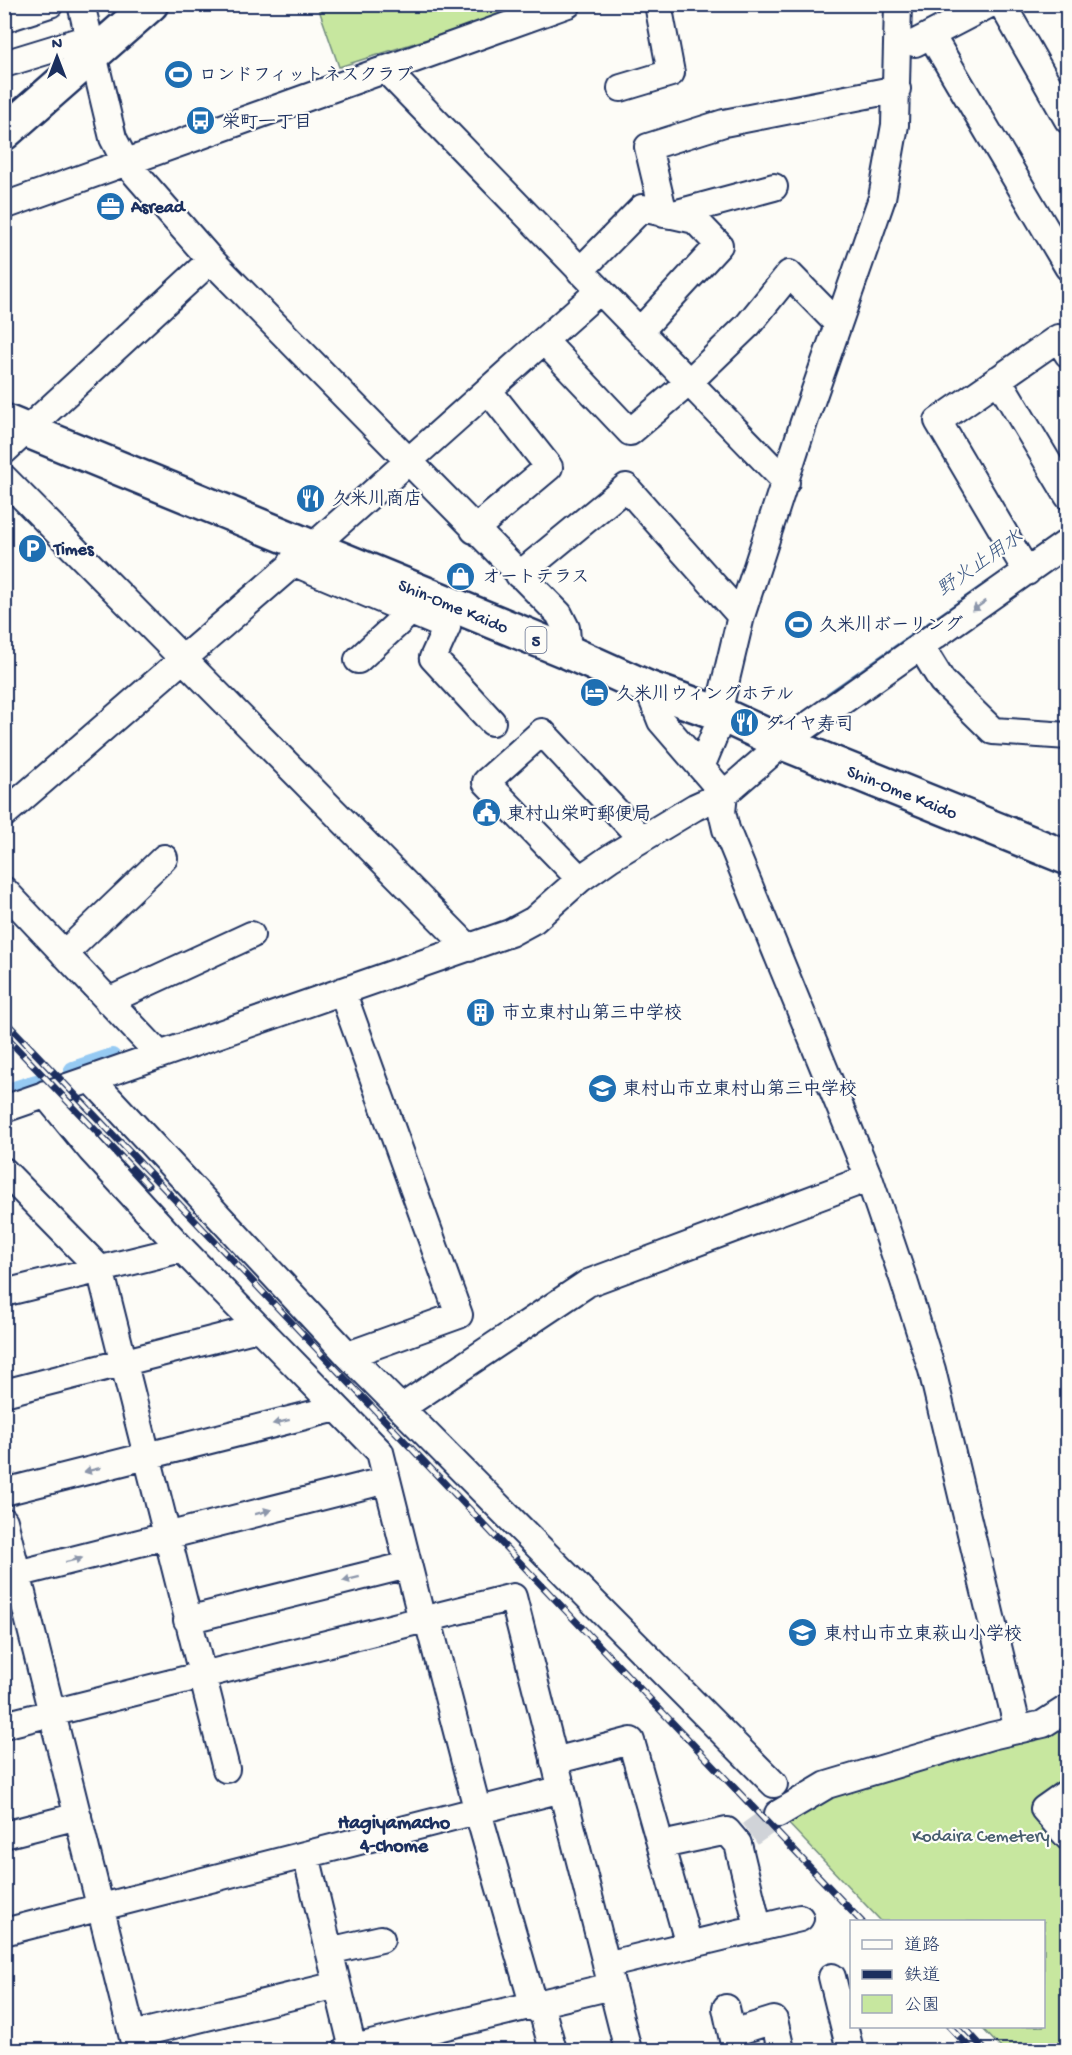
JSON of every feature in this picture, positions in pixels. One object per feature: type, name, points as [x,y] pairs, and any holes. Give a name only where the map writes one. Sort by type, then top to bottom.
[{"type":"main road","points":[[4,133],[91,47],[151,4]]},
{"type":"main road","name":"Shin-Ome Kaido","points":[[12,434],[301,555],[567,652],[648,688],[720,713],[783,743],[1068,858]]},
{"type":"street","points":[[4,19],[50,4]]},
{"type":"street","points":[[81,4],[113,138],[126,163],[211,260],[559,614],[566,628],[567,652]]},
{"type":"street","points":[[4,206],[568,4]]},
{"type":"street","points":[[621,88],[670,73],[658,4]]},
{"type":"street","points":[[702,768],[720,713],[741,616],[837,323],[882,198],[895,125],[898,4]]},
{"type":"street","points":[[897,53],[990,4]]},
{"type":"street","points":[[1002,4],[1068,120]]},
{"type":"street","points":[[931,35],[1068,267]]},
{"type":"street","points":[[4,64],[91,47]]},
{"type":"street","points":[[385,69],[786,482]]},
{"type":"street","points":[[667,214],[648,147],[724,123],[897,89]]},
{"type":"street","points":[[667,214],[774,187]]},
{"type":"street","points":[[580,271],[642,208],[694,220],[719,245],[640,331]]},
{"type":"street","points":[[12,434],[211,260]]},
{"type":"street","points":[[544,341],[630,432],[689,382],[748,326],[789,274],[837,323]]},
{"type":"street","points":[[4,814],[599,291]]},
{"type":"street","points":[[1022,565],[938,421],[1058,338],[1068,354]]},
{"type":"street","points":[[998,379],[1068,496]]},
{"type":"street","points":[[474,530],[549,467],[488,390]]},
{"type":"street","points":[[4,478],[469,948]]},
{"type":"street","points":[[519,575],[626,487],[741,616]]},
{"type":"street","points":[[4,1109],[510,933],[534,920],[580,879],[641,838],[694,807],[724,794],[783,743],[921,647],[1022,565],[1068,542]]},
{"type":"street","points":[[301,555],[410,612],[447,627],[433,658],[492,722]]},
{"type":"street","points":[[358,660],[410,612]]},
{"type":"street","points":[[921,647],[942,681],[993,731],[1068,736]]},
{"type":"street","points":[[648,688],[661,721],[724,794],[722,812],[726,829],[869,1178],[932,1370],[1018,1730]]},
{"type":"street","points":[[580,879],[486,782],[542,732],[641,838]]},
{"type":"street","points":[[64,954],[164,858]]},
{"type":"street","points":[[4,890],[159,1054]]},
{"type":"street","points":[[108,1001],[251,936]]},
{"type":"street","points":[[342,991],[459,1315],[348,1355]]},
{"type":"street","points":[[92,1079],[348,1355],[774,1784]]},
{"type":"street","points":[[45,1094],[91,1150],[182,1249],[380,1452],[422,1620],[430,1628],[478,1812],[534,2007],[543,2014],[553,2050]]},
{"type":"street","points":[[4,1171],[100,1269],[226,1769]]},
{"type":"street","points":[[401,1408],[588,1283],[869,1178]]},
{"type":"street","points":[[4,1293],[182,1249]]},
{"type":"street","points":[[4,1393],[258,1328]]},
{"type":"street","points":[[4,1492],[337,1408]]},
{"type":"street","points":[[17,1574],[387,1480]]},
{"type":"street","points":[[5,1523],[134,2043],[338,1985]]},
{"type":"street","points":[[187,1620],[408,1564]]},
{"type":"street","points":[[4,1725],[513,1597],[628,2050]]},
{"type":"street","points":[[778,1814],[827,1785],[991,1736],[1043,1724],[1068,1708]]},
{"type":"street","points":[[554,1761],[632,1741],[688,1945]]},
{"type":"street","points":[[4,1932],[561,1789]]},
{"type":"street","points":[[1068,1792],[1044,1809],[1068,1837]]},
{"type":"street","points":[[4,1835],[78,1816]]},
{"type":"street","points":[[662,1845],[727,1831],[744,1839],[758,1927]]},
{"type":"street","points":[[306,1856],[338,1985],[349,2050],[397,2045],[534,2007],[688,1945],[800,1918]]},
{"type":"street","points":[[329,1951],[381,1939]]},
{"type":"street","points":[[832,1977],[850,2050]]},
{"type":"street","points":[[726,2008],[734,2042],[774,2020],[781,2050]]},
{"type":"green space","points":[[317,4],[534,5],[339,67]]},
{"type":"green space","name":"Kodaira Cemetery","points":[[1067,1721],[1067,2050],[1003,2050],[982,2028],[1045,2028],[1045,1920],[880,1920],[783,1818],[829,1790]]},
{"type":"waterway","name":"野火止用水","points":[[1059,534],[1068,528]]},
{"type":"waterway","name":"野火止用水","points":[[829,694],[982,587]]},
{"type":"waterway","name":"野火止用水","points":[[73,1070],[112,1057]]},
{"type":"waterway","name":"野火止用水","points":[[4,1093],[36,1083]]},
{"type":"tunnel","points":[[750,1834],[778,1814]]},
{"type":"railway","points":[[4,1020],[860,1920]]},
{"type":"railway","points":[[4,1035],[148,1185]]},
{"type":"railway","points":[[951,2028],[972,2050]]},
{"type":"railway","points":[[965,2028],[985,2050]]},
{"type":"place","name":"ロンドフィットネスクラブ","points":[[178,74]]},
{"type":"place","name":"栄町一丁目","points":[[201,121]]},
{"type":"place","name":"Asread","points":[[110,206]]},
{"type":"place","name":"久米川商店","points":[[311,498]]},
{"type":"place","name":"Times","points":[[33,548]]},
{"type":"place","name":"オートテラス","points":[[461,576]]},
{"type":"place","name":"久米川ボーリング","points":[[798,624]]},
{"type":"place","name":"久米川ウィングホテル","points":[[595,693]]},
{"type":"place","name":"ダイヤ寿司","points":[[744,723]]},
{"type":"place","name":"東村山栄町郵便局","points":[[486,813]]},
{"type":"place","name":"市立東村山第三中学校","points":[[481,1012]]},
{"type":"place","name":"東村山市立東村山第三中学校","points":[[602,1088]]},
{"type":"place","name":"東村山市立東萩山小学校","points":[[803,1633]]},
{"type":"district","name":"Hagiyamacho 4-chome","points":[[394,1832]]}]
